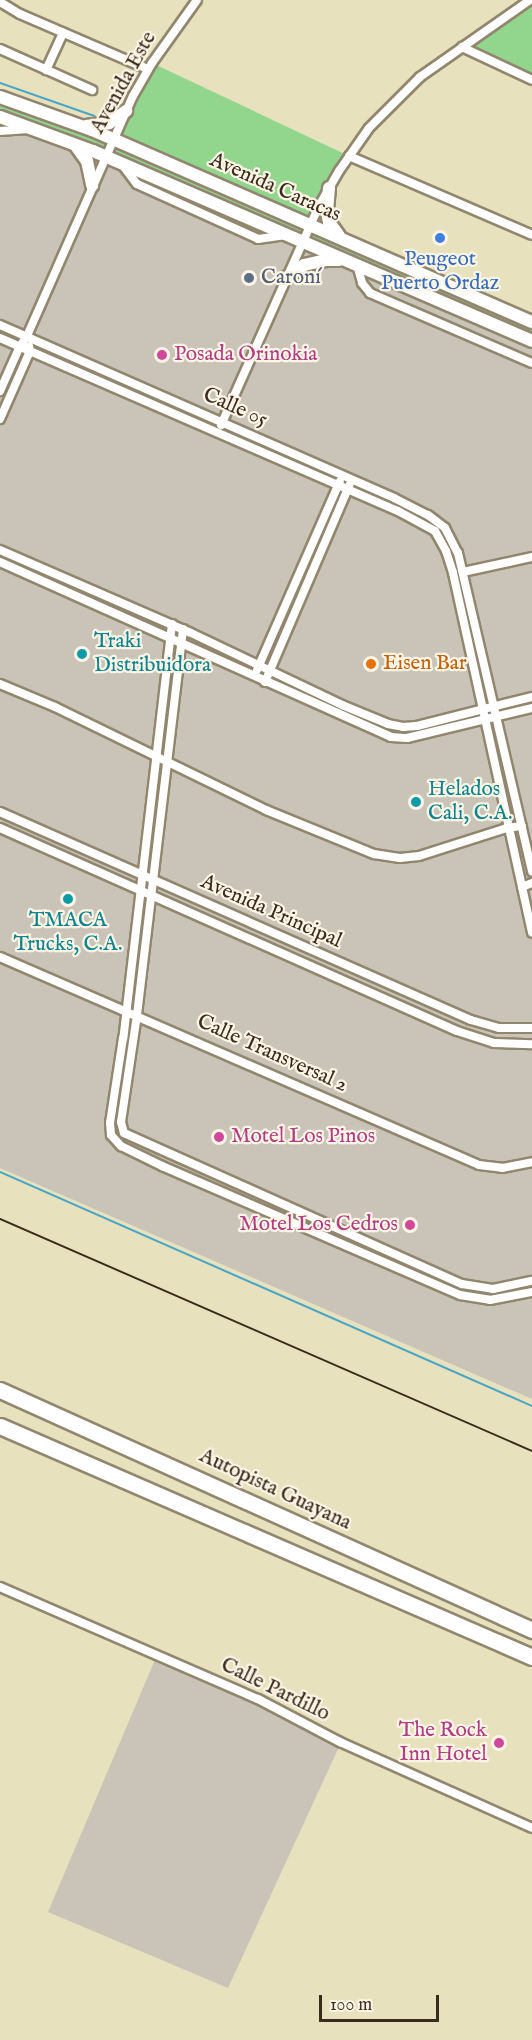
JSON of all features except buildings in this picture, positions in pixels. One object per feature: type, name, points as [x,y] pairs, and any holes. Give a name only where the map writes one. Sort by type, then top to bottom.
[{"type":"highway","name":"Autopista Guayana","points":[[0,1390],[532,1630]]},
{"type":"highway","points":[[0,1426],[532,1657]]},
{"type":"street","name":"Avenida Este","points":[[0,391],[20,346],[27,336],[104,156],[126,111],[148,69],[196,0]]},
{"type":"street","points":[[218,433],[310,225],[349,156],[378,116],[401,93],[530,0]]},
{"type":"street","points":[[0,2],[63,33],[148,69]]},
{"type":"street","points":[[46,70],[63,33]]},
{"type":"street","points":[[462,47],[532,80]]},
{"type":"street","points":[[0,49],[93,90]]},
{"type":"street","name":"Avenida Caracas","points":[[0,97],[80,125],[532,322]]},
{"type":"street","points":[[80,125],[99,126],[126,111]]},
{"type":"street","name":"Avenida Caracas","points":[[0,117],[121,163],[532,341]]},
{"type":"street","points":[[0,131],[34,128]]},
{"type":"street","points":[[73,143],[87,161],[92,185]]},
{"type":"street","points":[[349,156],[532,235]]},
{"type":"street","points":[[329,188],[327,212],[333,229],[342,239]]},
{"type":"street","points":[[286,278],[295,270],[316,261],[345,260]]},
{"type":"street","points":[[357,265],[362,283],[370,293],[532,363]]},
{"type":"street","name":"Calle 05","points":[[0,325],[352,479],[428,515],[449,533],[463,573]]},
{"type":"street","points":[[0,419],[30,351],[27,336]]},
{"type":"street","name":"Calle 05","points":[[0,338],[429,525],[441,540],[453,573],[470,647]]},
{"type":"street","points":[[254,676],[342,475]]},
{"type":"street","points":[[265,682],[352,479]]},
{"type":"street","points":[[0,550],[172,624],[362,713],[403,727],[426,724],[532,697]]},
{"type":"street","points":[[532,557],[463,573],[532,872]]},
{"type":"street","points":[[0,562],[385,735],[402,739],[532,708]]},
{"type":"street","points":[[172,624],[126,1010],[110,1123],[111,1135],[121,1146],[162,1166],[460,1295],[490,1300],[532,1292]]},
{"type":"street","points":[[124,1133],[121,1122],[154,880],[183,629]]},
{"type":"street","points":[[480,645],[470,647],[507,828],[532,932]]},
{"type":"street","points":[[0,684],[55,707],[266,810],[384,856],[400,858],[434,852],[507,828],[522,826]]},
{"type":"street","points":[[402,739],[403,727]]},
{"type":"street","name":"Avenida Principal","points":[[0,812],[482,1024],[499,1028],[532,1028]]},
{"type":"street","name":"Avenida Principal","points":[[0,828],[478,1038],[494,1043],[532,1044]]},
{"type":"street","points":[[522,887],[532,883]]},
{"type":"street","name":"Calle Transversal 2","points":[[0,957],[479,1165],[502,1168],[532,1162]]},
{"type":"street","points":[[478,1038],[482,1024]]},
{"type":"street","points":[[494,1043],[499,1028]]},
{"type":"street","points":[[111,1135],[124,1133],[462,1284],[493,1289],[532,1281]]},
{"type":"street","points":[[162,1166],[167,1154]]},
{"type":"street","points":[[327,1238],[331,1226]]},
{"type":"street","points":[[407,1272],[411,1262]]},
{"type":"street","points":[[460,1295],[462,1284]]},
{"type":"street","name":"Calle Pardillo","points":[[0,1587],[258,1699],[340,1742],[532,1828]]},
{"type":"shaded area","points":[[0,117],[532,341],[532,1399],[0,1168]]},
{"type":"shaded area","points":[[157,1655],[344,1736],[228,1988],[48,1912]]},
{"type":"green space","points":[[532,0],[532,80],[462,47]]},
{"type":"green space","points":[[152,63],[349,156],[310,225],[532,322],[532,341],[0,117],[0,97],[112,138]]},
{"type":"waterway","points":[[0,83],[94,116]]},
{"type":"waterway","points":[[0,1172],[532,1406]]},
{"type":"railway","points":[[0,1219],[532,1451]]},
{"type":"place","name":"Peugeot Puerto Ordaz","points":[[440,238]]},
{"type":"place","name":"Caroní","points":[[249,278]]},
{"type":"place","name":"Posada Orinokia","points":[[162,355]]},
{"type":"place","name":"Traki Distribuidora","points":[[82,654]]},
{"type":"place","name":"Eisen Bar","points":[[371,664]]},
{"type":"place","name":"Helados Cali, C.A.","points":[[416,802]]},
{"type":"place","name":"TMACA Trucks, C.A.","points":[[68,899]]},
{"type":"place","name":"Motel Los Pinos","points":[[219,1137]]},
{"type":"place","name":"Motel Los Cedros","points":[[410,1225]]},
{"type":"place","name":"The Rock Inn Hotel","points":[[499,1743]]}]
